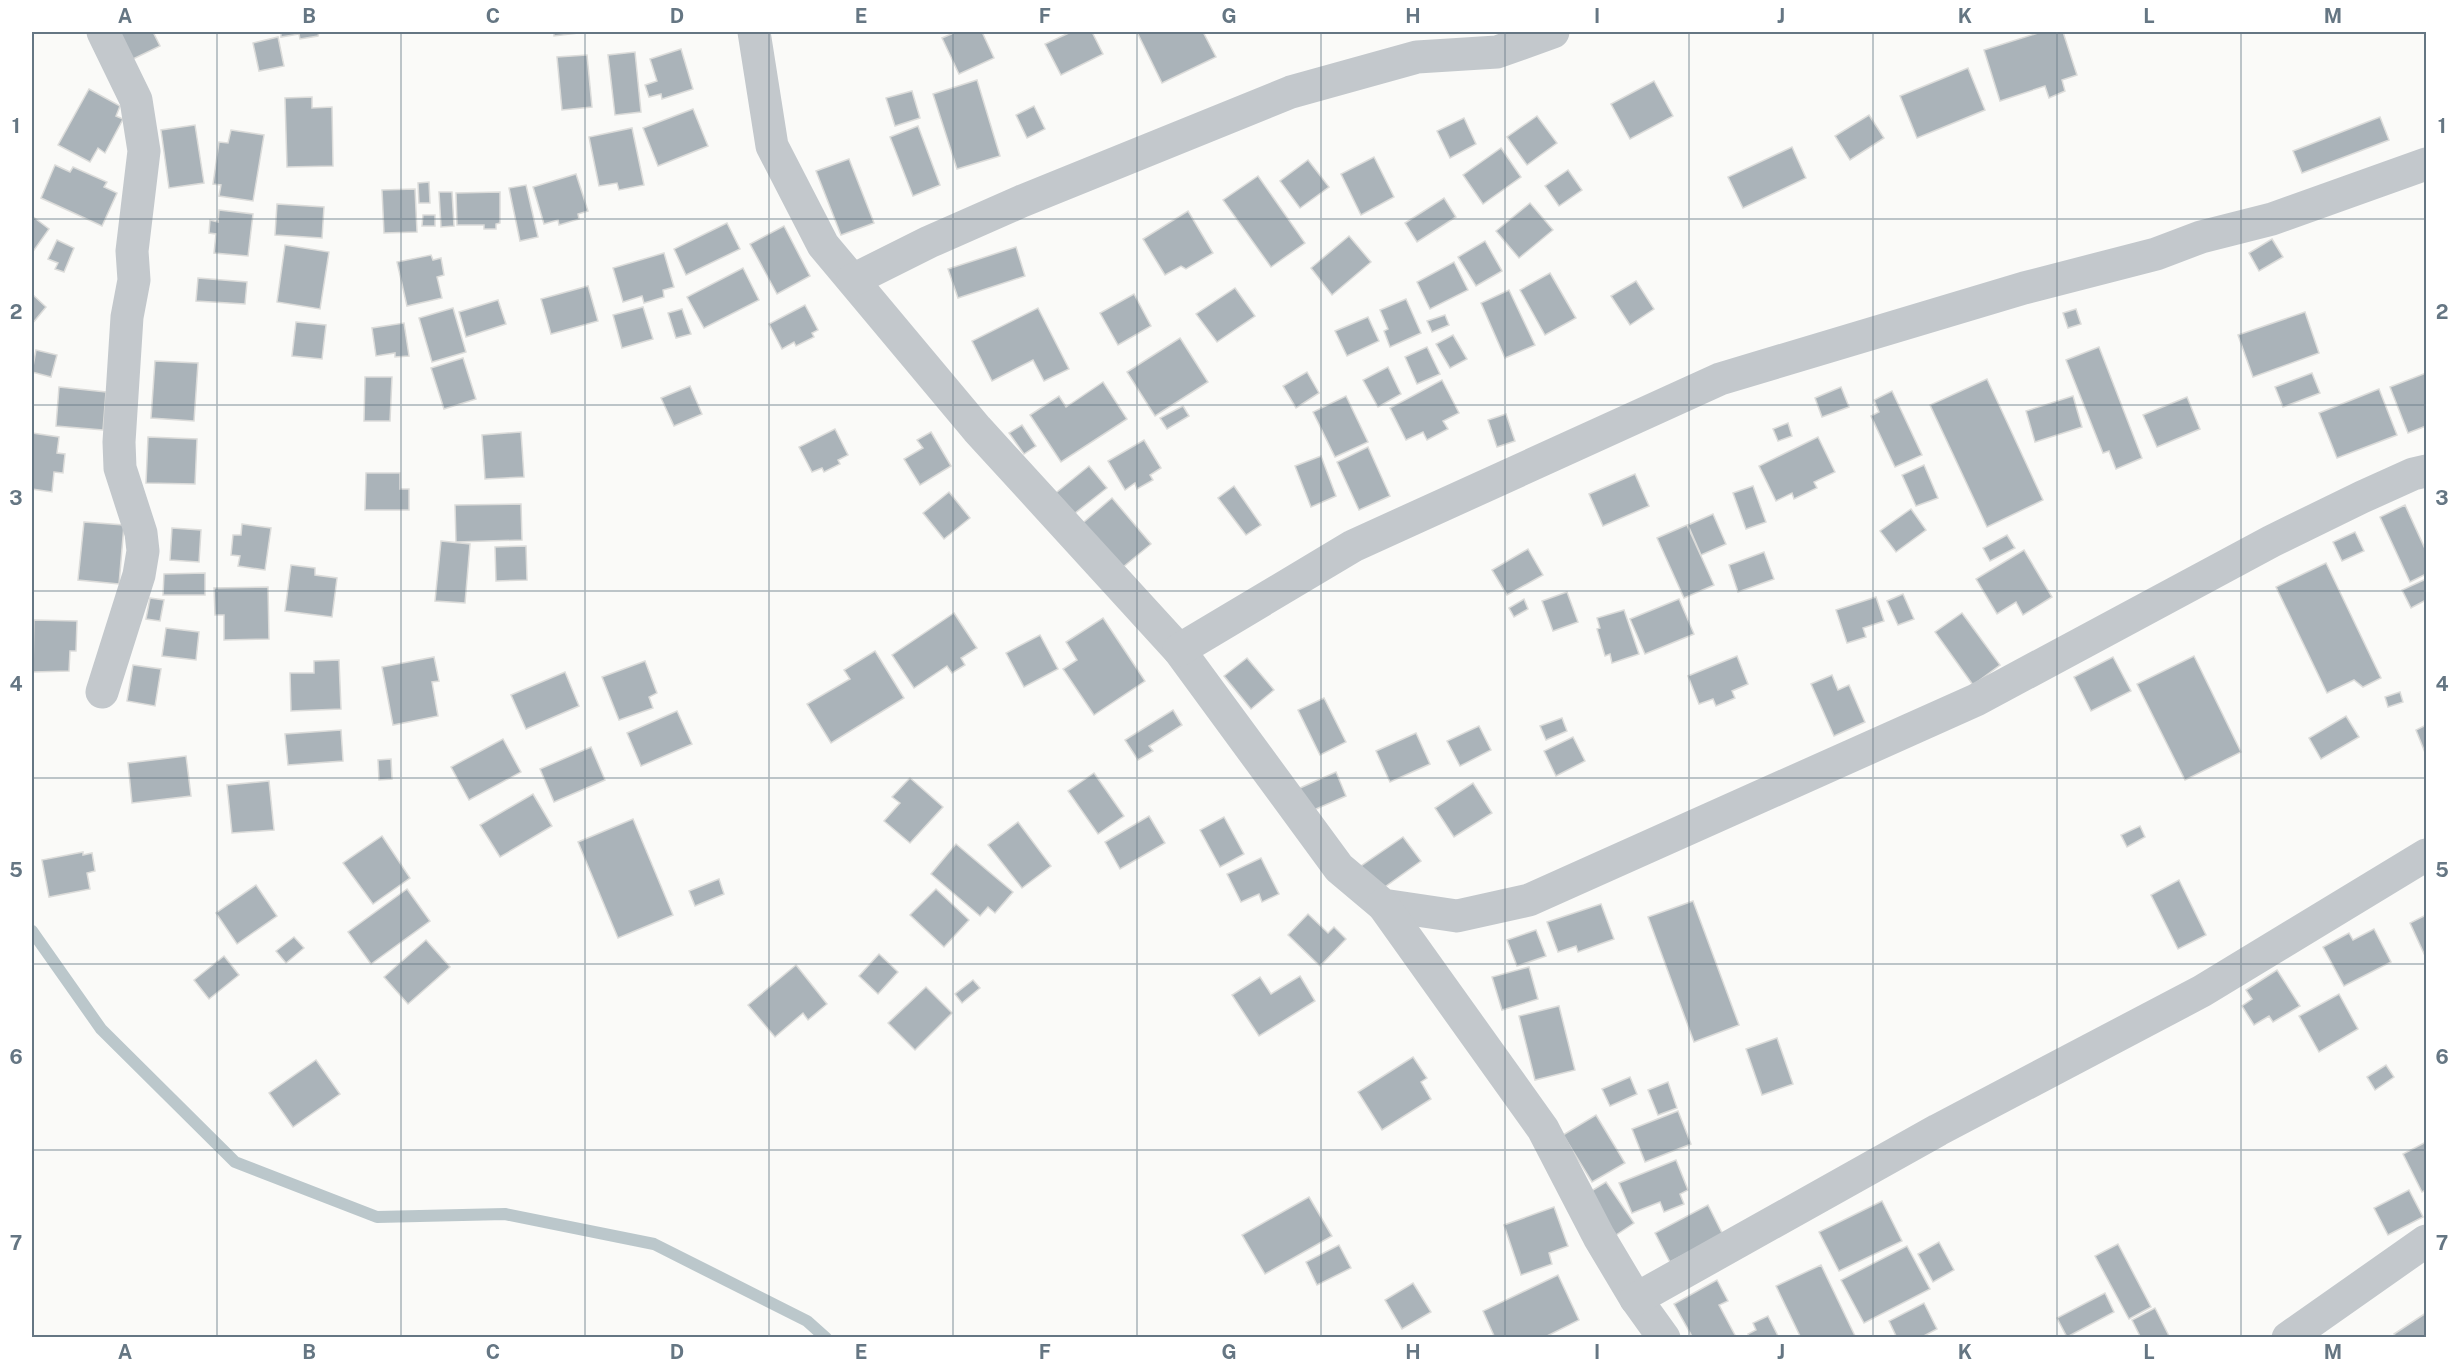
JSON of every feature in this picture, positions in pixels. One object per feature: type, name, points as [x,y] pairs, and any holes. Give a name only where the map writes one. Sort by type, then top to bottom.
[{"type":"street","points":[[102,692],[139,575],[143,551],[141,532],[120,468],[119,442],[127,316],[134,280],[132,251],[144,151],[136,100],[104,32]]},
{"type":"street","points":[[754,32],[772,146],[823,245],[977,429],[1179,650],[1339,868],[1383,905],[1543,1129],[1599,1237],[1636,1299],[1664,1338]]},
{"type":"street","points":[[853,280],[929,242],[1022,201],[1291,92],[1417,57],[1497,52],[1552,32]]},
{"type":"street","points":[[1179,650],[1353,546],[1720,379],[2024,288],[2156,254],[2200,237],[2272,219],[2427,164]]},
{"type":"street","points":[[1383,905],[1457,916],[1529,900],[1976,700],[2272,541],[2402,478],[2427,471]]},
{"type":"street","points":[[1636,1299],[1927,1136],[2202,991],[2427,855]]},
{"type":"street","points":[[2289,1338],[2427,1241]]},
{"type":"building","points":[[119,32],[153,32],[160,46],[133,59]]},
{"type":"building","points":[[281,32],[319,32],[318,36],[300,39],[299,34],[281,37]]},
{"type":"building","points":[[554,32],[578,32],[578,33],[554,36]]},
{"type":"building","points":[[956,32],[982,32],[994,58],[959,74],[942,38]]},
{"type":"building","points":[[1071,32],[1092,32],[1103,54],[1061,75],[1045,44]]},
{"type":"building","points":[[1137,32],[1203,32],[1216,57],[1162,83]]},
{"type":"building","points":[[2041,32],[2063,32],[2077,75],[2062,80],[2065,91],[2049,98],[2045,86],[2000,101],[1984,50]]},
{"type":"building","points":[[278,37],[284,66],[259,71],[253,43]]},
{"type":"building","points":[[681,49],[693,89],[662,99],[661,94],[649,97],[645,85],[657,81],[650,59]]},
{"type":"building","points":[[635,52],[641,112],[615,115],[608,55]]},
{"type":"building","points":[[587,55],[592,107],[562,110],[557,57]]},
{"type":"building","points":[[1968,68],[1985,110],[1917,138],[1900,96]]},
{"type":"building","points":[[977,80],[1000,156],[957,169],[933,94]]},
{"type":"building","points":[[1654,81],[1673,116],[1630,139],[1611,104]]},
{"type":"building","points":[[89,89],[120,106],[116,116],[123,119],[105,153],[98,148],[90,162],[58,145]]},
{"type":"building","points":[[912,91],[920,118],[895,126],[886,98]]},
{"type":"building","points":[[312,97],[312,108],[332,107],[333,166],[287,167],[285,98]]},
{"type":"building","points":[[1034,106],[1045,129],[1027,138],[1016,115]]},
{"type":"building","points":[[693,109],[708,146],[658,166],[643,128]]},
{"type":"building","points":[[1869,115],[1884,138],[1850,160],[1835,136]]},
{"type":"building","points":[[1537,116],[1557,143],[1527,165],[1507,137]]},
{"type":"building","points":[[2380,117],[2389,140],[2302,173],[2293,151]]},
{"type":"building","points":[[1464,118],[1476,144],[1450,158],[1437,131]]},
{"type":"building","points":[[195,125],[204,183],[169,188],[161,130]]},
{"type":"building","points":[[918,126],[940,185],[913,196],[890,137]]},
{"type":"building","points":[[632,128],[644,185],[619,190],[617,183],[599,186],[589,137]]},
{"type":"building","points":[[231,130],[264,135],[253,201],[219,196],[221,185],[213,184],[219,142],[228,143]]},
{"type":"building","points":[[1792,147],[1806,178],[1743,208],[1728,177]]},
{"type":"building","points":[[1501,148],[1521,177],[1483,204],[1463,175]]},
{"type":"building","points":[[1374,157],[1394,197],[1361,215],[1341,174]]},
{"type":"building","points":[[849,159],[874,223],[841,235],[816,171]]},
{"type":"building","points":[[1308,160],[1329,187],[1300,208],[1280,181]]},
{"type":"building","points":[[55,165],[70,172],[73,167],[107,182],[104,187],[117,193],[102,226],[41,198]]},
{"type":"building","points":[[1568,170],[1582,190],[1559,206],[1545,186]]},
{"type":"building","points":[[576,174],[588,211],[578,214],[579,219],[559,225],[558,220],[544,224],[533,187]]},
{"type":"building","points":[[1258,176],[1305,243],[1271,267],[1223,200]]},
{"type":"building","points":[[429,182],[430,203],[419,203],[418,183]]},
{"type":"building","points":[[526,185],[538,237],[520,241],[509,188]]},
{"type":"building","points":[[415,189],[417,232],[384,233],[382,190]]},
{"type":"building","points":[[439,192],[452,192],[454,226],[441,227]]},
{"type":"building","points":[[500,192],[500,223],[496,224],[496,229],[484,229],[484,225],[457,225],[456,193]]},
{"type":"building","points":[[1444,198],[1456,217],[1417,242],[1405,223]]},
{"type":"building","points":[[1530,203],[1553,230],[1519,258],[1496,231]]},
{"type":"building","points":[[277,204],[324,207],[322,238],[275,235]]},
{"type":"building","points":[[219,210],[253,214],[248,256],[214,253],[216,234],[209,233],[210,220],[218,222]]},
{"type":"building","points":[[1188,211],[1213,253],[1186,269],[1181,266],[1165,275],[1143,239]]},
{"type":"building","points":[[423,215],[435,215],[435,226],[422,226]]},
{"type":"building","points":[[32,216],[49,229],[32,253]]},
{"type":"building","points":[[727,223],[740,249],[686,275],[674,249]]},
{"type":"building","points":[[784,226],[810,276],[777,294],[750,244]]},
{"type":"building","points":[[1349,236],[1371,262],[1332,295],[1311,268]]},
{"type":"building","points":[[2272,239],[2283,257],[2259,271],[2249,253]]},
{"type":"building","points":[[57,240],[74,248],[64,272],[55,269],[58,263],[48,259]]},
{"type":"building","points":[[1485,241],[1502,271],[1476,286],[1458,257]]},
{"type":"building","points":[[285,245],[329,252],[320,309],[277,302]]},
{"type":"building","points":[[1016,247],[1025,276],[958,298],[948,269]]},
{"type":"building","points":[[664,253],[674,287],[663,290],[664,297],[644,303],[642,296],[623,302],[613,268]]},
{"type":"building","points":[[431,255],[433,260],[441,258],[444,275],[437,277],[442,298],[407,306],[397,262]]},
{"type":"building","points":[[1454,262],[1468,290],[1430,309],[1417,282]]},
{"type":"building","points":[[743,268],[759,300],[704,328],[687,297]]},
{"type":"building","points":[[1550,273],[1576,318],[1545,335],[1520,290]]},
{"type":"building","points":[[198,278],[247,282],[245,304],[196,301]]},
{"type":"building","points":[[1636,281],[1654,309],[1630,325],[1611,296]]},
{"type":"building","points":[[588,286],[598,321],[551,334],[541,299]]},
{"type":"building","points":[[1235,288],[1255,316],[1217,342],[1196,314]]},
{"type":"building","points":[[1509,290],[1535,345],[1505,358],[1481,303]]},
{"type":"building","points":[[32,294],[46,307],[32,324]]},
{"type":"building","points":[[1134,294],[1151,326],[1118,345],[1100,313]]},
{"type":"building","points":[[1406,299],[1421,333],[1390,347],[1384,331],[1388,329],[1380,310]]},
{"type":"building","points":[[498,300],[506,324],[466,337],[459,312]]},
{"type":"building","points":[[805,305],[818,330],[812,333],[814,337],[796,346],[794,342],[782,349],[769,324]]},
{"type":"building","points":[[643,307],[653,339],[622,348],[613,315]]},
{"type":"building","points":[[453,308],[466,352],[432,362],[419,318]]},
{"type":"building","points":[[1038,308],[1069,369],[1044,381],[1033,360],[992,381],[972,341]]},
{"type":"building","points":[[682,309],[691,334],[676,338],[668,313]]},
{"type":"building","points":[[2076,309],[2081,324],[2068,328],[2063,313]]},
{"type":"building","points":[[2305,312],[2319,353],[2253,377],[2238,335]]},
{"type":"building","points":[[1445,315],[1449,325],[1432,332],[1427,321]]},
{"type":"building","points":[[1368,317],[1379,341],[1347,356],[1335,331]]},
{"type":"building","points":[[296,322],[326,325],[322,359],[292,356]]},
{"type":"building","points":[[404,323],[409,356],[395,357],[395,353],[376,356],[372,328]]},
{"type":"building","points":[[1453,335],[1467,359],[1450,368],[1436,344]]},
{"type":"building","points":[[1180,338],[1208,382],[1155,416],[1127,372]]},
{"type":"building","points":[[1427,347],[1440,374],[1417,384],[1405,357]]},
{"type":"building","points":[[2099,347],[2142,458],[2116,469],[2109,451],[2103,453],[2066,360]]},
{"type":"building","points":[[36,350],[57,355],[51,377],[32,372]]},
{"type":"building","points":[[463,358],[476,399],[444,409],[431,368]]},
{"type":"building","points":[[155,361],[198,363],[194,421],[151,418]]},
{"type":"building","points":[[1388,367],[1401,394],[1378,407],[1363,380]]},
{"type":"building","points":[[1307,372],[1319,393],[1296,408],[1283,386]]},
{"type":"building","points":[[2312,373],[2320,393],[2283,407],[2275,387]]},
{"type":"building","points":[[2426,373],[2426,426],[2408,433],[2390,387]]},
{"type":"building","points":[[365,377],[392,377],[390,421],[364,421]]},
{"type":"building","points":[[1987,379],[2043,500],[1987,527],[1930,405]]},
{"type":"building","points":[[1442,380],[1459,413],[1443,421],[1448,429],[1427,440],[1423,432],[1406,440],[1390,408]]},
{"type":"building","points":[[1103,382],[1127,419],[1061,462],[1030,415],[1059,396],[1066,407]]},
{"type":"building","points":[[690,386],[702,414],[674,426],[661,398]]},
{"type":"building","points":[[59,387],[106,392],[103,430],[56,426]]},
{"type":"building","points":[[1841,387],[1849,407],[1822,417],[1815,398]]},
{"type":"building","points":[[2379,389],[2397,435],[2337,458],[2319,413]]},
{"type":"building","points":[[1892,391],[1922,455],[1895,467],[1871,416],[1879,412],[1874,400]]},
{"type":"building","points":[[1346,396],[1368,442],[1335,457],[1313,412]]},
{"type":"building","points":[[2073,396],[2082,427],[2035,442],[2026,411]]},
{"type":"building","points":[[2187,397],[2200,429],[2157,447],[2143,415]]},
{"type":"building","points":[[1183,406],[1189,416],[1167,429],[1160,418]]},
{"type":"building","points":[[1506,414],[1515,441],[1497,447],[1488,420]]},
{"type":"building","points":[[1788,423],[1792,436],[1778,441],[1773,429]]},
{"type":"building","points":[[1022,425],[1036,446],[1024,454],[1009,433]]},
{"type":"building","points":[[835,429],[848,455],[838,460],[840,464],[824,472],[822,468],[812,472],[799,447]]},
{"type":"building","points":[[521,432],[524,477],[485,479],[482,435]]},
{"type":"building","points":[[931,432],[951,466],[920,485],[904,459],[923,448],[917,440]]},
{"type":"building","points":[[32,433],[59,437],[57,453],[65,454],[63,473],[54,472],[52,492],[32,489]]},
{"type":"building","points":[[148,437],[197,439],[195,484],[146,483]]},
{"type":"building","points":[[1818,437],[1835,472],[1814,482],[1817,488],[1794,499],[1792,493],[1776,501],[1759,466]]},
{"type":"building","points":[[1144,440],[1161,468],[1150,475],[1153,480],[1137,489],[1135,483],[1125,490],[1108,461]]},
{"type":"building","points":[[1368,447],[1390,496],[1359,510],[1337,462]]},
{"type":"building","points":[[1321,456],[1336,496],[1311,507],[1295,466]]},
{"type":"building","points":[[1924,465],[1938,498],[1916,506],[1902,475]]},
{"type":"building","points":[[1089,466],[1107,488],[1070,517],[1052,496]]},
{"type":"building","points":[[366,473],[400,473],[400,489],[409,489],[409,510],[365,510]]},
{"type":"building","points":[[1635,474],[1649,506],[1603,526],[1589,494]]},
{"type":"building","points":[[1234,486],[1261,525],[1246,535],[1218,498]]},
{"type":"building","points":[[1753,486],[1766,522],[1746,529],[1733,493]]},
{"type":"building","points":[[949,492],[970,518],[944,539],[923,513]]},
{"type":"building","points":[[1112,498],[1151,544],[1117,572],[1078,527]]},
{"type":"building","points":[[521,504],[522,540],[456,542],[455,505]]},
{"type":"building","points":[[2405,505],[2426,551],[2426,574],[2410,582],[2380,517]]},
{"type":"building","points":[[1911,509],[1926,530],[1896,552],[1880,531]]},
{"type":"building","points":[[1713,514],[1726,544],[1701,555],[1688,525]]},
{"type":"building","points":[[84,522],[124,525],[119,584],[78,580]]},
{"type":"building","points":[[242,524],[271,528],[265,570],[238,566],[240,556],[231,555],[233,535],[241,535]]},
{"type":"building","points":[[1687,525],[1714,585],[1684,598],[1657,538]]},
{"type":"building","points":[[172,528],[201,530],[199,562],[170,560]]},
{"type":"building","points":[[2355,532],[2364,551],[2342,561],[2333,542]]},
{"type":"building","points":[[2007,535],[2015,548],[1990,561],[1983,548]]},
{"type":"building","points":[[441,541],[470,544],[465,603],[435,601]]},
{"type":"building","points":[[526,546],[527,580],[496,581],[495,547]]},
{"type":"building","points":[[1528,549],[1543,575],[1507,595],[1492,570]]},
{"type":"building","points":[[2024,550],[2052,597],[2023,615],[2016,602],[1997,614],[1976,579]]},
{"type":"building","points":[[1764,552],[1774,579],[1738,592],[1729,565]]},
{"type":"building","points":[[2326,563],[2381,678],[2363,687],[2354,680],[2327,693],[2276,587]]},
{"type":"building","points":[[291,565],[315,568],[315,575],[337,578],[332,617],[285,611]]},
{"type":"building","points":[[205,573],[205,595],[163,595],[164,574]]},
{"type":"building","points":[[2426,579],[2426,600],[2411,608],[2402,590]]},
{"type":"building","points":[[268,587],[269,639],[224,640],[224,615],[215,615],[214,588]]},
{"type":"building","points":[[1567,592],[1578,622],[1553,631],[1542,601]]},
{"type":"building","points":[[1903,594],[1914,619],[1898,625],[1887,601]]},
{"type":"building","points":[[1876,597],[1884,621],[1863,628],[1866,637],[1847,643],[1836,610]]},
{"type":"building","points":[[150,598],[164,600],[160,621],[146,619]]},
{"type":"building","points":[[1524,599],[1528,609],[1514,617],[1509,608]]},
{"type":"building","points":[[1679,599],[1694,634],[1645,654],[1630,619]]},
{"type":"building","points":[[1624,610],[1639,654],[1612,663],[1610,654],[1605,656],[1597,629],[1600,628],[1597,618]]},
{"type":"building","points":[[954,613],[977,648],[961,658],[965,665],[952,673],[947,666],[914,688],[892,655]]},
{"type":"building","points":[[1962,613],[2000,665],[1973,685],[1935,632]]},
{"type":"building","points":[[1103,618],[1145,681],[1094,715],[1063,669],[1077,660],[1066,642]]},
{"type":"building","points":[[34,620],[77,621],[76,651],[70,651],[69,671],[33,672]]},
{"type":"building","points":[[166,628],[199,632],[196,660],[162,656]]},
{"type":"building","points":[[1040,635],[1058,669],[1024,687],[1006,653]]},
{"type":"building","points":[[875,651],[904,698],[831,743],[807,704],[850,679],[844,670]]},
{"type":"building","points":[[1737,656],[1748,684],[1732,691],[1735,698],[1716,706],[1713,699],[1699,704],[1688,676]]},
{"type":"building","points":[[2194,656],[2241,752],[2185,780],[2137,684]]},
{"type":"building","points":[[434,657],[439,681],[432,682],[438,716],[393,725],[382,667]]},
{"type":"building","points":[[2113,657],[2131,691],[2091,711],[2074,677]]},
{"type":"building","points":[[1247,658],[1274,690],[1251,709],[1224,676]]},
{"type":"building","points":[[339,660],[341,709],[291,711],[290,673],[314,673],[314,661]]},
{"type":"building","points":[[645,661],[657,693],[649,697],[653,708],[619,720],[602,677]]},
{"type":"building","points":[[133,665],[161,669],[155,706],[127,701]]},
{"type":"building","points":[[565,672],[579,706],[526,729],[511,695]]},
{"type":"building","points":[[1832,675],[1838,690],[1849,685],[1865,722],[1834,736],[1811,684]]},
{"type":"building","points":[[2400,692],[2403,702],[2388,707],[2385,697]]},
{"type":"building","points":[[1324,698],[1346,742],[1320,755],[1298,710]]},
{"type":"building","points":[[1173,710],[1182,725],[1149,746],[1153,751],[1138,760],[1125,740]]},
{"type":"building","points":[[677,711],[692,744],[641,766],[627,733]]},
{"type":"building","points":[[2346,716],[2359,737],[2321,759],[2309,738]]},
{"type":"building","points":[[1562,718],[1567,731],[1546,740],[1540,726]]},
{"type":"building","points":[[2426,725],[2426,755],[2416,730]]},
{"type":"building","points":[[1479,726],[1491,750],[1460,766],[1447,741]]},
{"type":"building","points":[[341,730],[343,761],[288,765],[285,734]]},
{"type":"building","points":[[1416,733],[1430,764],[1390,782],[1376,751]]},
{"type":"building","points":[[1573,737],[1585,761],[1556,776],[1544,751]]},
{"type":"building","points":[[503,739],[521,772],[469,800],[451,767]]},
{"type":"building","points":[[591,747],[605,780],[554,802],[540,769]]},
{"type":"building","points":[[186,756],[191,796],[132,803],[128,763]]},
{"type":"building","points":[[391,759],[392,779],[379,780],[378,760]]},
{"type":"building","points":[[1336,772],[1346,796],[1309,812],[1300,788]]},
{"type":"building","points":[[1094,773],[1124,816],[1098,834],[1068,791]]},
{"type":"building","points":[[910,778],[943,807],[910,843],[884,821],[900,803],[892,797]]},
{"type":"building","points":[[269,781],[274,830],[232,833],[227,785]]},
{"type":"building","points":[[1473,783],[1492,813],[1454,837],[1435,808]]},
{"type":"building","points":[[533,794],[552,826],[500,857],[480,825]]},
{"type":"building","points":[[1149,816],[1165,843],[1120,869],[1105,842]]},
{"type":"building","points":[[1224,817],[1244,854],[1220,867],[1200,830]]},
{"type":"building","points":[[633,819],[673,915],[618,938],[578,842]]},
{"type":"building","points":[[1018,822],[1051,866],[1022,888],[988,845]]},
{"type":"building","points":[[2140,826],[2145,837],[2127,847],[2121,835]]},
{"type":"building","points":[[382,836],[410,878],[373,904],[343,863]]},
{"type":"building","points":[[1403,837],[1421,861],[1379,891],[1361,866]]},
{"type":"building","points":[[956,844],[1013,892],[995,913],[988,907],[980,916],[931,874]]},
{"type":"building","points":[[83,852],[83,855],[92,853],[95,871],[87,873],[90,889],[49,897],[42,860]]},
{"type":"building","points":[[1261,858],[1279,894],[1262,902],[1259,894],[1241,902],[1227,874]]},
{"type":"building","points":[[719,879],[724,894],[695,906],[689,891]]},
{"type":"building","points":[[2179,880],[2206,935],[2178,949],[2151,895]]},
{"type":"building","points":[[256,885],[277,916],[237,944],[216,913]]},
{"type":"building","points":[[407,889],[430,921],[371,964],[348,932]]},
{"type":"building","points":[[936,889],[969,920],[944,947],[910,915]]},
{"type":"building","points":[[1693,901],[1739,1025],[1694,1042],[1648,917]]},
{"type":"building","points":[[1601,904],[1614,939],[1578,952],[1576,946],[1558,952],[1547,922]]},
{"type":"building","points":[[1308,914],[1328,933],[1334,927],[1346,939],[1320,966],[1288,935]]},
{"type":"building","points":[[2426,915],[2426,958],[2410,923]]},
{"type":"building","points":[[2374,929],[2391,962],[2344,986],[2323,947],[2349,933],[2353,940]]},
{"type":"building","points":[[1536,930],[1546,956],[1517,966],[1507,940]]},
{"type":"building","points":[[294,937],[304,948],[286,963],[276,951]]},
{"type":"building","points":[[426,940],[450,967],[408,1004],[384,977]]},
{"type":"building","points":[[879,954],[898,972],[878,994],[859,976]]},
{"type":"building","points":[[224,956],[239,975],[209,999],[194,980]]},
{"type":"building","points":[[796,965],[827,1004],[808,1020],[803,1013],[775,1037],[748,1005]]},
{"type":"building","points":[[1529,967],[1538,999],[1502,1010],[1492,977]]},
{"type":"building","points":[[2277,970],[2300,1006],[2273,1022],[2269,1016],[2254,1025],[2242,1006],[2252,999],[2246,990]]},
{"type":"building","points":[[1300,976],[1315,1001],[1259,1036],[1232,995],[1260,977],[1271,994]]},
{"type":"building","points":[[973,980],[980,988],[962,1003],[955,994]]},
{"type":"building","points":[[926,987],[952,1013],[915,1050],[888,1023]]},
{"type":"building","points":[[2339,994],[2358,1029],[2319,1052],[2299,1016]]},
{"type":"building","points":[[1559,1006],[1575,1070],[1535,1080],[1519,1016]]},
{"type":"building","points":[[1777,1038],[1793,1084],[1762,1095],[1746,1049]]},
{"type":"building","points":[[1413,1057],[1427,1078],[1421,1082],[1431,1099],[1382,1130],[1358,1092]]},
{"type":"building","points":[[316,1060],[340,1094],[293,1127],[269,1093]]},
{"type":"building","points":[[2386,1065],[2394,1077],[2375,1090],[2367,1077]]},
{"type":"building","points":[[1630,1077],[1637,1094],[1610,1106],[1602,1089]]},
{"type":"building","points":[[1668,1082],[1677,1108],[1658,1115],[1648,1090]]},
{"type":"building","points":[[1678,1111],[1691,1144],[1645,1162],[1632,1129]]},
{"type":"building","points":[[1596,1115],[1625,1163],[1592,1182],[1563,1135]]},
{"type":"building","points":[[2426,1142],[2426,1190],[2422,1192],[2403,1154]]},
{"type":"building","points":[[1676,1160],[1688,1190],[1680,1194],[1684,1204],[1664,1212],[1660,1202],[1632,1213],[1619,1183]]},
{"type":"building","points":[[1606,1182],[1634,1223],[1616,1235],[1588,1193]]},
{"type":"building","points":[[2409,1190],[2423,1217],[2388,1235],[2374,1208]]},
{"type":"building","points":[[1309,1197],[1332,1236],[1265,1274],[1242,1235]]},
{"type":"building","points":[[1882,1201],[1902,1241],[1839,1271],[1819,1232]]},
{"type":"building","points":[[1708,1205],[1723,1235],[1670,1262],[1655,1233]]},
{"type":"building","points":[[1554,1207],[1568,1246],[1549,1253],[1552,1264],[1521,1275],[1504,1225]]},
{"type":"building","points":[[1939,1242],[1954,1270],[1933,1282],[1918,1254]]},
{"type":"building","points":[[2118,1244],[2151,1307],[2129,1319],[2095,1256]]},
{"type":"building","points":[[1339,1245],[1351,1268],[1317,1285],[1306,1262]]},
{"type":"building","points":[[1907,1246],[1930,1289],[1864,1323],[1841,1280]]},
{"type":"building","points":[[1821,1265],[1856,1338],[1801,1338],[1776,1286]]},
{"type":"building","points":[[1558,1275],[1579,1320],[1543,1338],[1495,1338],[1483,1311]]},
{"type":"building","points":[[1717,1280],[1728,1301],[1719,1305],[1736,1337],[1693,1338],[1674,1304]]},
{"type":"building","points":[[1413,1283],[1431,1312],[1402,1329],[1385,1300]]},
{"type":"building","points":[[2105,1293],[2114,1312],[2067,1337],[2057,1318]]},
{"type":"building","points":[[1924,1303],[1937,1329],[1920,1338],[1897,1338],[1889,1321]]},
{"type":"building","points":[[2155,1308],[2170,1338],[2141,1338],[2132,1320]]},
{"type":"building","points":[[2426,1313],[2426,1338],[2397,1338],[2394,1334]]},
{"type":"building","points":[[1768,1316],[1779,1338],[1750,1338],[1748,1334],[1756,1330],[1753,1323]]},
{"type":"waterway","points":[[32,931],[101,1029],[235,1162],[377,1217],[505,1214],[654,1244],[807,1321],[826,1338]]}]
